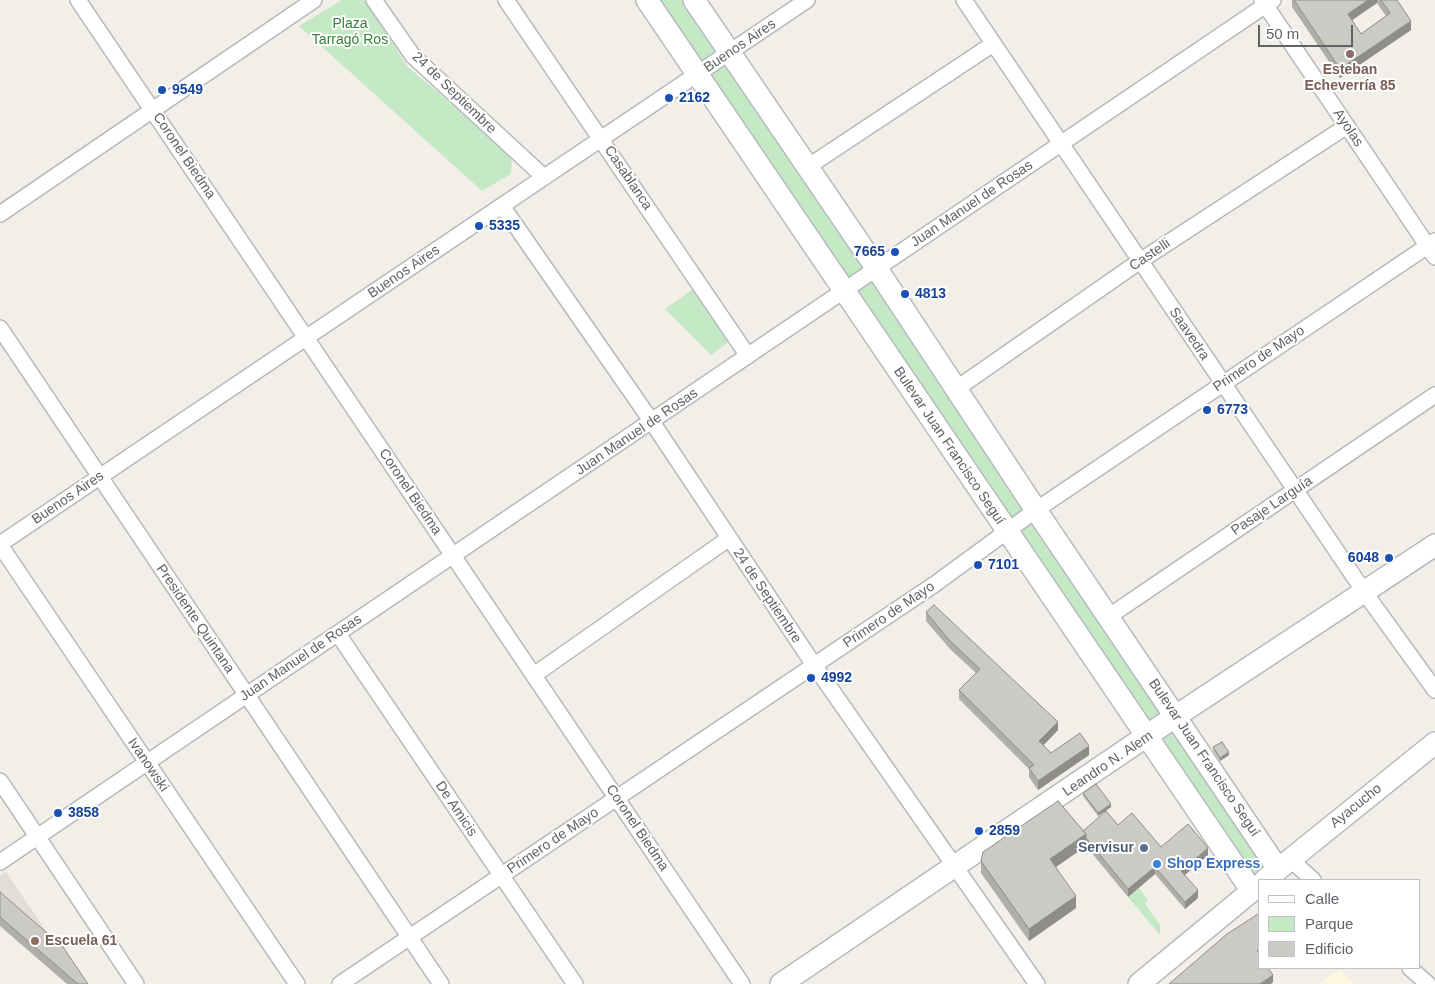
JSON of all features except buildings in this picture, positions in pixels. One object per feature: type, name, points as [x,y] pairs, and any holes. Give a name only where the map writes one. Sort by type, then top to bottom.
[{"type":"main road","name":"Bulevar Juan Francisco Seguí","points":[[646,0],[1147,737],[1269,877]]},
{"type":"main road","name":"Bulevar Juan Francisco Seguí","points":[[694,0],[806,168],[877,269],[1036,510],[1176,716],[1269,877]]},
{"type":"main road","name":"Leandro N. Alem","points":[[781,984],[1176,716],[1364,593],[1435,544]]},
{"type":"main road","name":"Ayacucho","points":[[1269,877],[1435,743]]},
{"type":"main road","name":"Ayacucho","points":[[1139,984],[1258,886]]},
{"type":"street","name":"Coronel Biedma","points":[[78,0],[742,984]]},
{"type":"street","points":[[0,214],[314,0]]},
{"type":"street","name":"24 de Septiembre","points":[[374,0],[413,56],[544,178]]},
{"type":"street","name":"Casablanca","points":[[506,0],[748,356]]},
{"type":"street","name":"Buenos Aires","points":[[0,545],[807,0]]},
{"type":"street","name":"Saavedra","points":[[964,0],[1364,593],[1435,690]]},
{"type":"street","name":"Ayolas","points":[[1267,2],[1347,126],[1432,248]]},
{"type":"street","name":"Juan Manuel de Rosas","points":[[0,862],[652,422],[1267,2]]},
{"type":"street","points":[[806,168],[993,44]]},
{"type":"street","name":"Castelli","points":[[956,389],[1140,261],[1347,126]]},
{"type":"street","name":"24 de Septiembre","points":[[502,206],[652,422],[728,539],[814,665],[1037,984]]},
{"type":"street","name":"Primero de Mayo","points":[[340,984],[935,584],[1036,510],[1223,384],[1432,248]]},
{"type":"street","name":"Presidente Quintana","points":[[0,328],[441,984]]},
{"type":"street","name":"Pasaje Larguía","points":[[1108,617],[1435,395]]},
{"type":"street","points":[[534,675],[728,539]]},
{"type":"street","name":"Ivanowski","points":[[0,545],[297,984]]},
{"type":"street","name":"De Amicis","points":[[338,634],[575,984]]},
{"type":"street","points":[[0,782],[136,984]]},
{"type":"street","points":[[1269,877],[1298,879]]},
{"type":"street","points":[[1411,969],[1428,984]]},
{"type":"shaded area","name":"Escuela 61","points":[[6,872],[82,984],[0,926],[0,876]]},
{"type":"shaded area","points":[[1340,970],[1355,984],[1319,984]]},
{"type":"green space","name":"Plaza Tarragó Ros","points":[[342,0],[364,0],[408,67],[512,155],[511,174],[482,191],[299,26]]},
{"type":"green space","points":[[647,0],[694,0],[1278,869],[1266,879],[1258,879],[1258,884]]},
{"type":"green space","points":[[695,288],[731,340],[711,355],[665,309]]},
{"type":"green space","points":[[1139,888],[1148,900],[1145,903],[1160,925],[1160,935],[1128,897]]},
{"type":"place","name":"Esteban Echeverría 85","points":[[1350,54]]},
{"type":"place","name":"9549","points":[[162,90]]},
{"type":"place","name":"2162","points":[[669,98]]},
{"type":"place","name":"5335","points":[[479,226]]},
{"type":"place","name":"7665","points":[[895,252]]},
{"type":"place","name":"4813","points":[[905,294]]},
{"type":"place","name":"6773","points":[[1207,410]]},
{"type":"place","name":"6048","points":[[1389,558]]},
{"type":"place","name":"7101","points":[[978,565]]},
{"type":"place","name":"4992","points":[[811,678]]},
{"type":"place","name":"3858","points":[[58,813]]},
{"type":"place","name":"2859","points":[[979,831]]},
{"type":"place","name":"Servisur","points":[[1144,848]]},
{"type":"place","name":"Shop Express","points":[[1157,864]]},
{"type":"place","name":"Escuela 61","points":[[35,941]]}]
